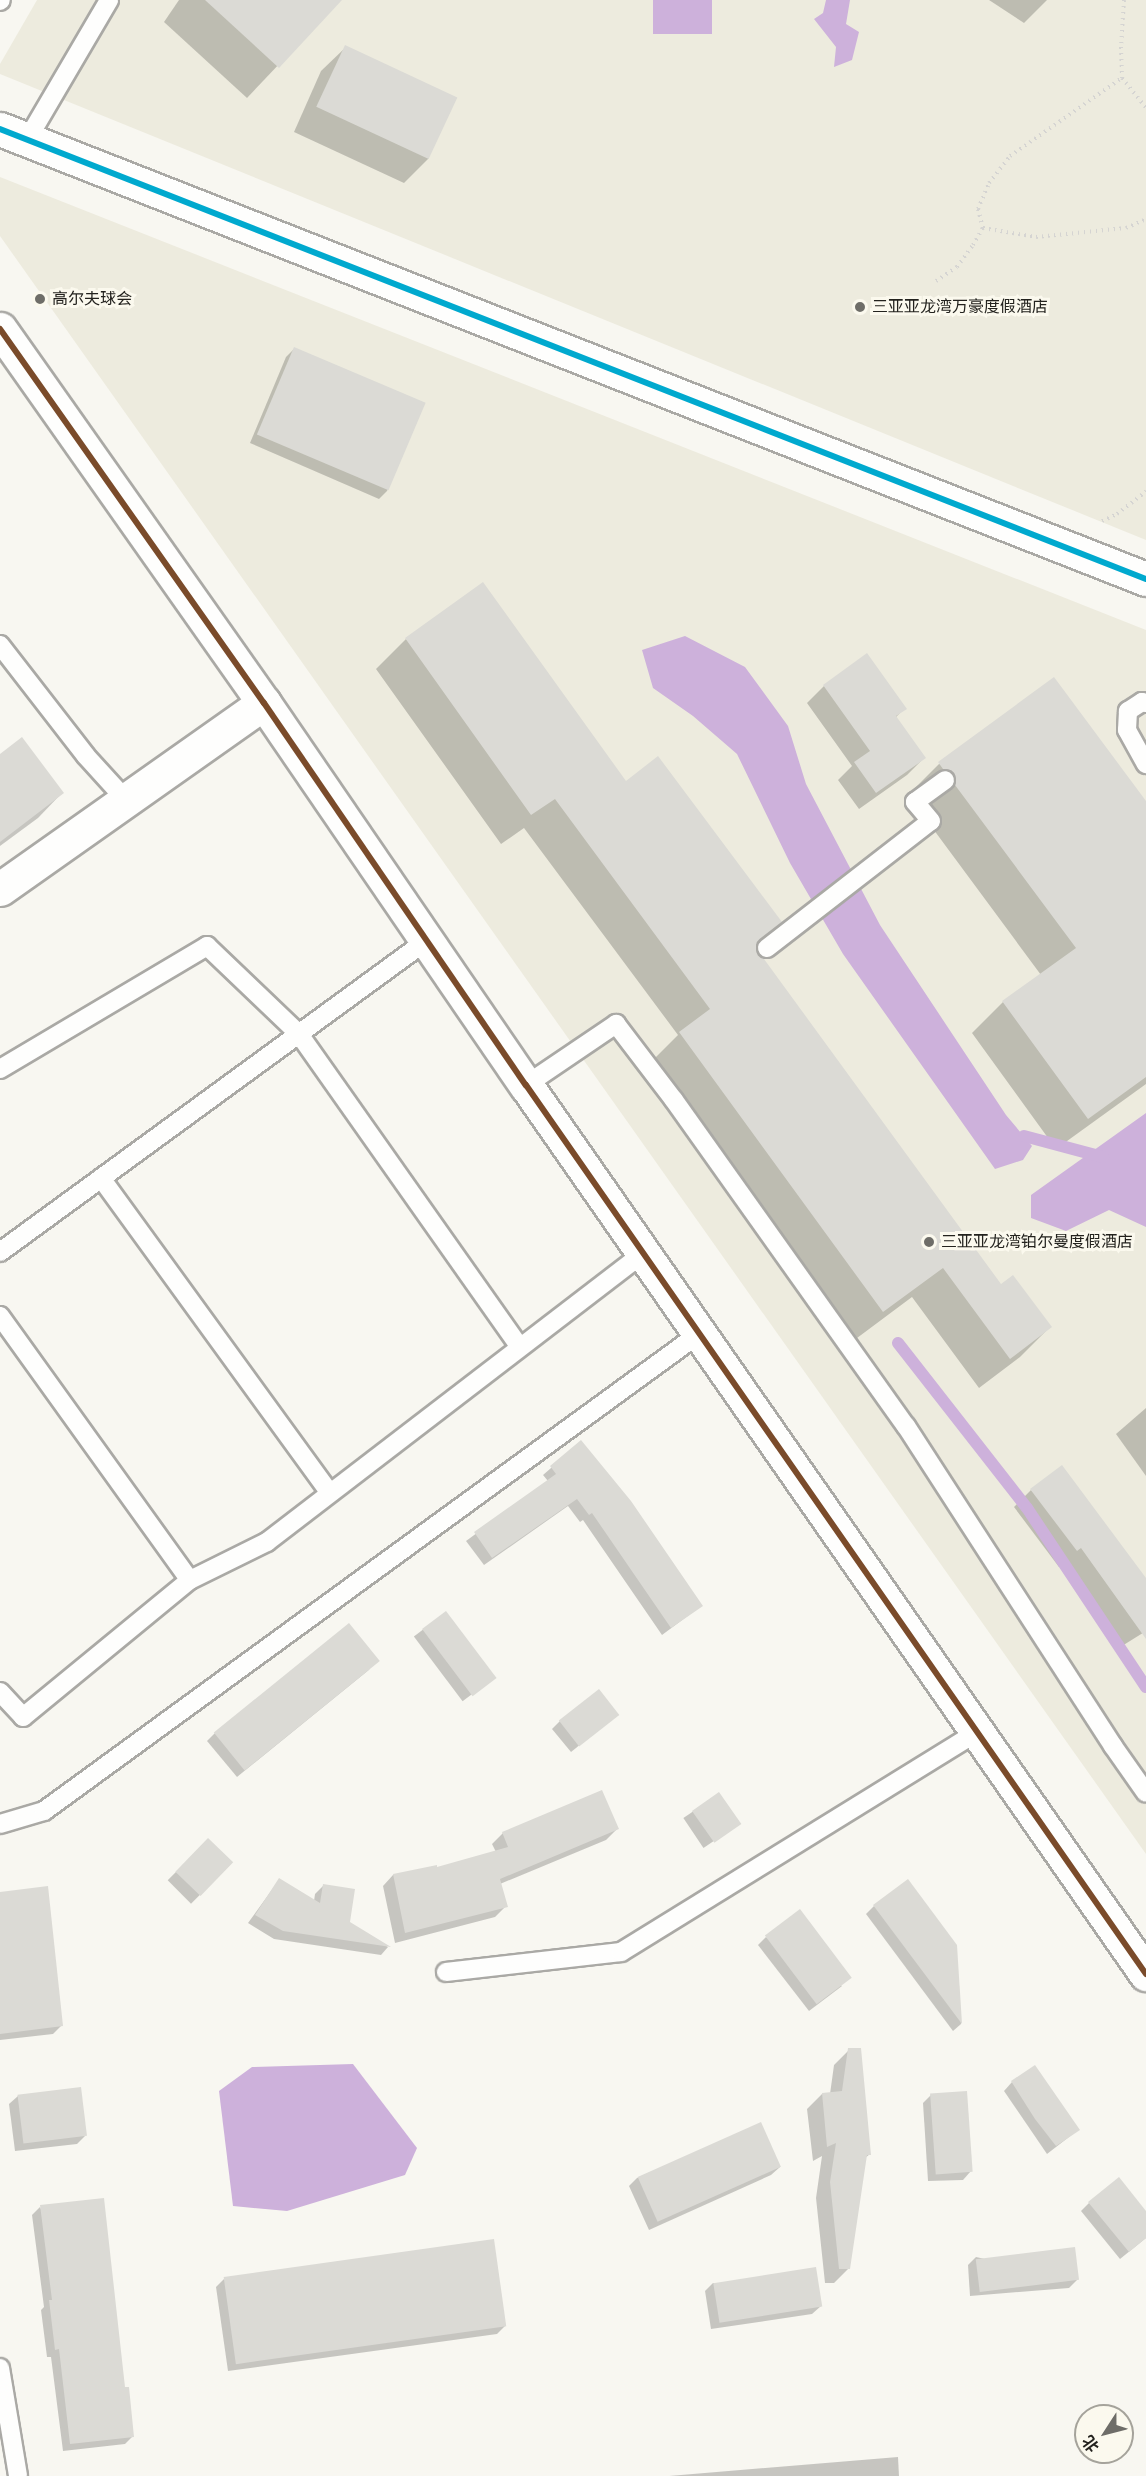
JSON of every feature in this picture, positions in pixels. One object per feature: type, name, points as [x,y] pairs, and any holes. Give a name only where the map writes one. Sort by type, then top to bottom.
[{"type":"street","points":[[14,135],[1146,579]]},
{"type":"street","points":[[0,329],[264,703],[426,941],[1146,1974]]},
{"type":"street","points":[[0,889],[264,703]]},
{"type":"lane","points":[[14,135],[109,0]]},
{"type":"lane","points":[[0,645],[86,756],[126,800]]},
{"type":"lane","points":[[1146,703],[1142,702],[1128,711],[1127,730],[1146,764]]},
{"type":"lane","points":[[767,948],[930,821],[915,802],[945,780]]},
{"type":"lane","points":[[0,1252],[426,941]]},
{"type":"lane","points":[[0,1068],[207,946],[299,1034],[520,1347]]},
{"type":"lane","points":[[526,1085],[616,1024],[674,1100],[906,1426],[1113,1746],[1146,1793]]},
{"type":"lane","points":[[101,1178],[330,1493]]},
{"type":"lane","points":[[0,1692],[23,1717],[190,1580],[267,1542],[643,1253]]},
{"type":"lane","points":[[0,1316],[190,1580]]},
{"type":"lane","points":[[0,1824],[44,1811],[700,1333]]},
{"type":"lane","points":[[446,1972],[621,1952],[977,1732]]},
{"type":"lane","points":[[0,2368],[18,2476]]},
{"type":"path","points":[[1124,0],[1122,78],[1146,108]]},
{"type":"path","points":[[936,280],[957,267],[982,228],[978,209],[989,183],[1010,156],[1122,78]]},
{"type":"path","points":[[982,228],[1036,237],[1126,228],[1146,219]]},
{"type":"shaded area","name":"三亚亚龙湾万豪度假酒店","points":[[37,0],[1146,0],[1146,540],[0,74],[0,64]]},
{"type":"shaded area","points":[[653,0],[712,0],[712,34],[653,34]]},
{"type":"shaded area","points":[[826,0],[850,0],[846,24],[859,32],[852,60],[834,67],[836,47],[814,19],[823,13]]},
{"type":"shaded area","name":"三亚亚龙湾铂尔曼度假酒店","points":[[0,177],[1146,630],[1146,1854],[0,236]]},
{"type":"shaded area","points":[[685,636],[745,667],[788,726],[806,784],[880,925],[1006,1115],[1032,1146],[1023,1160],[995,1169],[843,954],[790,863],[737,754],[693,716],[653,688],[642,650]]},
{"type":"shaded area","points":[[1146,1113],[1146,1227],[1109,1210],[1066,1231],[1031,1218],[1031,1195]]},
{"type":"shaded area","points":[[353,2064],[417,2148],[405,2175],[287,2211],[233,2206],[219,2091],[252,2067]]},
{"type":"building","points":[[205,0],[342,0],[279,68]]},
{"type":"building","points":[[345,45],[457,97],[429,159],[316,107]]},
{"type":"building","points":[[294,347],[426,403],[389,490],[257,434]]},
{"type":"building","points":[[483,582],[626,781],[658,756],[782,922],[757,943],[758,954],[764,959],[1001,1284],[1013,1275],[1052,1327],[1010,1359],[943,1268],[883,1312],[679,1032],[710,1009],[555,799],[531,815],[405,638]]},
{"type":"building","points":[[867,653],[907,709],[896,716],[926,758],[876,793],[854,762],[870,751],[823,685]]},
{"type":"building","points":[[1054,677],[1146,801],[1146,1077],[1088,1119],[1002,1001],[1076,948],[955,785],[954,773],[943,769],[938,762]]},
{"type":"building","points":[[22,737],[64,793],[0,842],[0,754]]},
{"type":"building","points":[[581,1440],[631,1501],[703,1606],[671,1628],[592,1513],[589,1515],[577,1499],[492,1558],[474,1532],[556,1474],[550,1466]]},
{"type":"building","points":[[1062,1465],[1146,1578],[1146,1639],[1081,1548],[1077,1551],[1030,1489]]},
{"type":"building","points":[[446,1611],[497,1678],[473,1696],[422,1629]]},
{"type":"building","points":[[349,1623],[380,1661],[245,1771],[214,1733]]},
{"type":"building","points":[[599,1689],[619,1715],[579,1746],[559,1720]]},
{"type":"building","points":[[602,1790],[619,1829],[500,1879],[508,1907],[405,1933],[393,1874],[437,1865],[437,1867],[508,1847],[502,1832]]},
{"type":"building","points":[[719,1792],[741,1824],[714,1843],[692,1811]]},
{"type":"building","points":[[208,1838],[233,1862],[201,1896],[175,1872]]},
{"type":"building","points":[[279,1878],[320,1903],[323,1884],[355,1889],[350,1922],[391,1947],[283,1931],[255,1915]]},
{"type":"building","points":[[908,1879],[957,1945],[962,2024],[873,1905]]},
{"type":"building","points":[[48,1886],[63,2026],[0,2034],[0,1892]]},
{"type":"building","points":[[800,1909],[852,1978],[817,2004],[765,1935]]},
{"type":"building","points":[[848,2048],[861,2048],[871,2155],[867,2155],[850,2269],[839,2269],[830,2182],[836,2143],[827,2147],[822,2093],[842,2091]]},
{"type":"building","points":[[1035,2065],[1080,2130],[1056,2146],[1035,2119],[1011,2081]]},
{"type":"building","points":[[81,2087],[87,2136],[23,2143],[17,2095]]},
{"type":"building","points":[[967,2091],[973,2172],[936,2174],[930,2094]]},
{"type":"building","points":[[761,2122],[781,2167],[658,2222],[638,2177]]},
{"type":"building","points":[[1119,2177],[1146,2211],[1146,2238],[1129,2252],[1088,2202]]},
{"type":"building","points":[[104,2198],[125,2387],[129,2387],[134,2437],[70,2444],[59,2349],[55,2350],[49,2300],[52,2300],[40,2205]]},
{"type":"building","points":[[494,2239],[506,2326],[236,2364],[224,2277]]},
{"type":"building","points":[[1075,2247],[1079,2280],[980,2292],[976,2259]]},
{"type":"building","points":[[816,2267],[822,2307],[720,2323],[713,2283]]},
{"type":"waterway","points":[[1024,1136],[1103,1157]]},
{"type":"waterway","points":[[898,1343],[1027,1508],[1146,1687]]},
{"type":"transit line","points":[[0,129],[1146,579]]},
{"type":"transit line","points":[[0,329],[264,703],[526,1085],[1146,1974]]},
{"type":"place","name":"高尔夫球会","points":[[40,299]]},
{"type":"place","name":"三亚亚龙湾万豪度假酒店","points":[[860,307]]},
{"type":"place","name":"三亚亚龙湾铂尔曼度假酒店","points":[[929,1242]]}]
